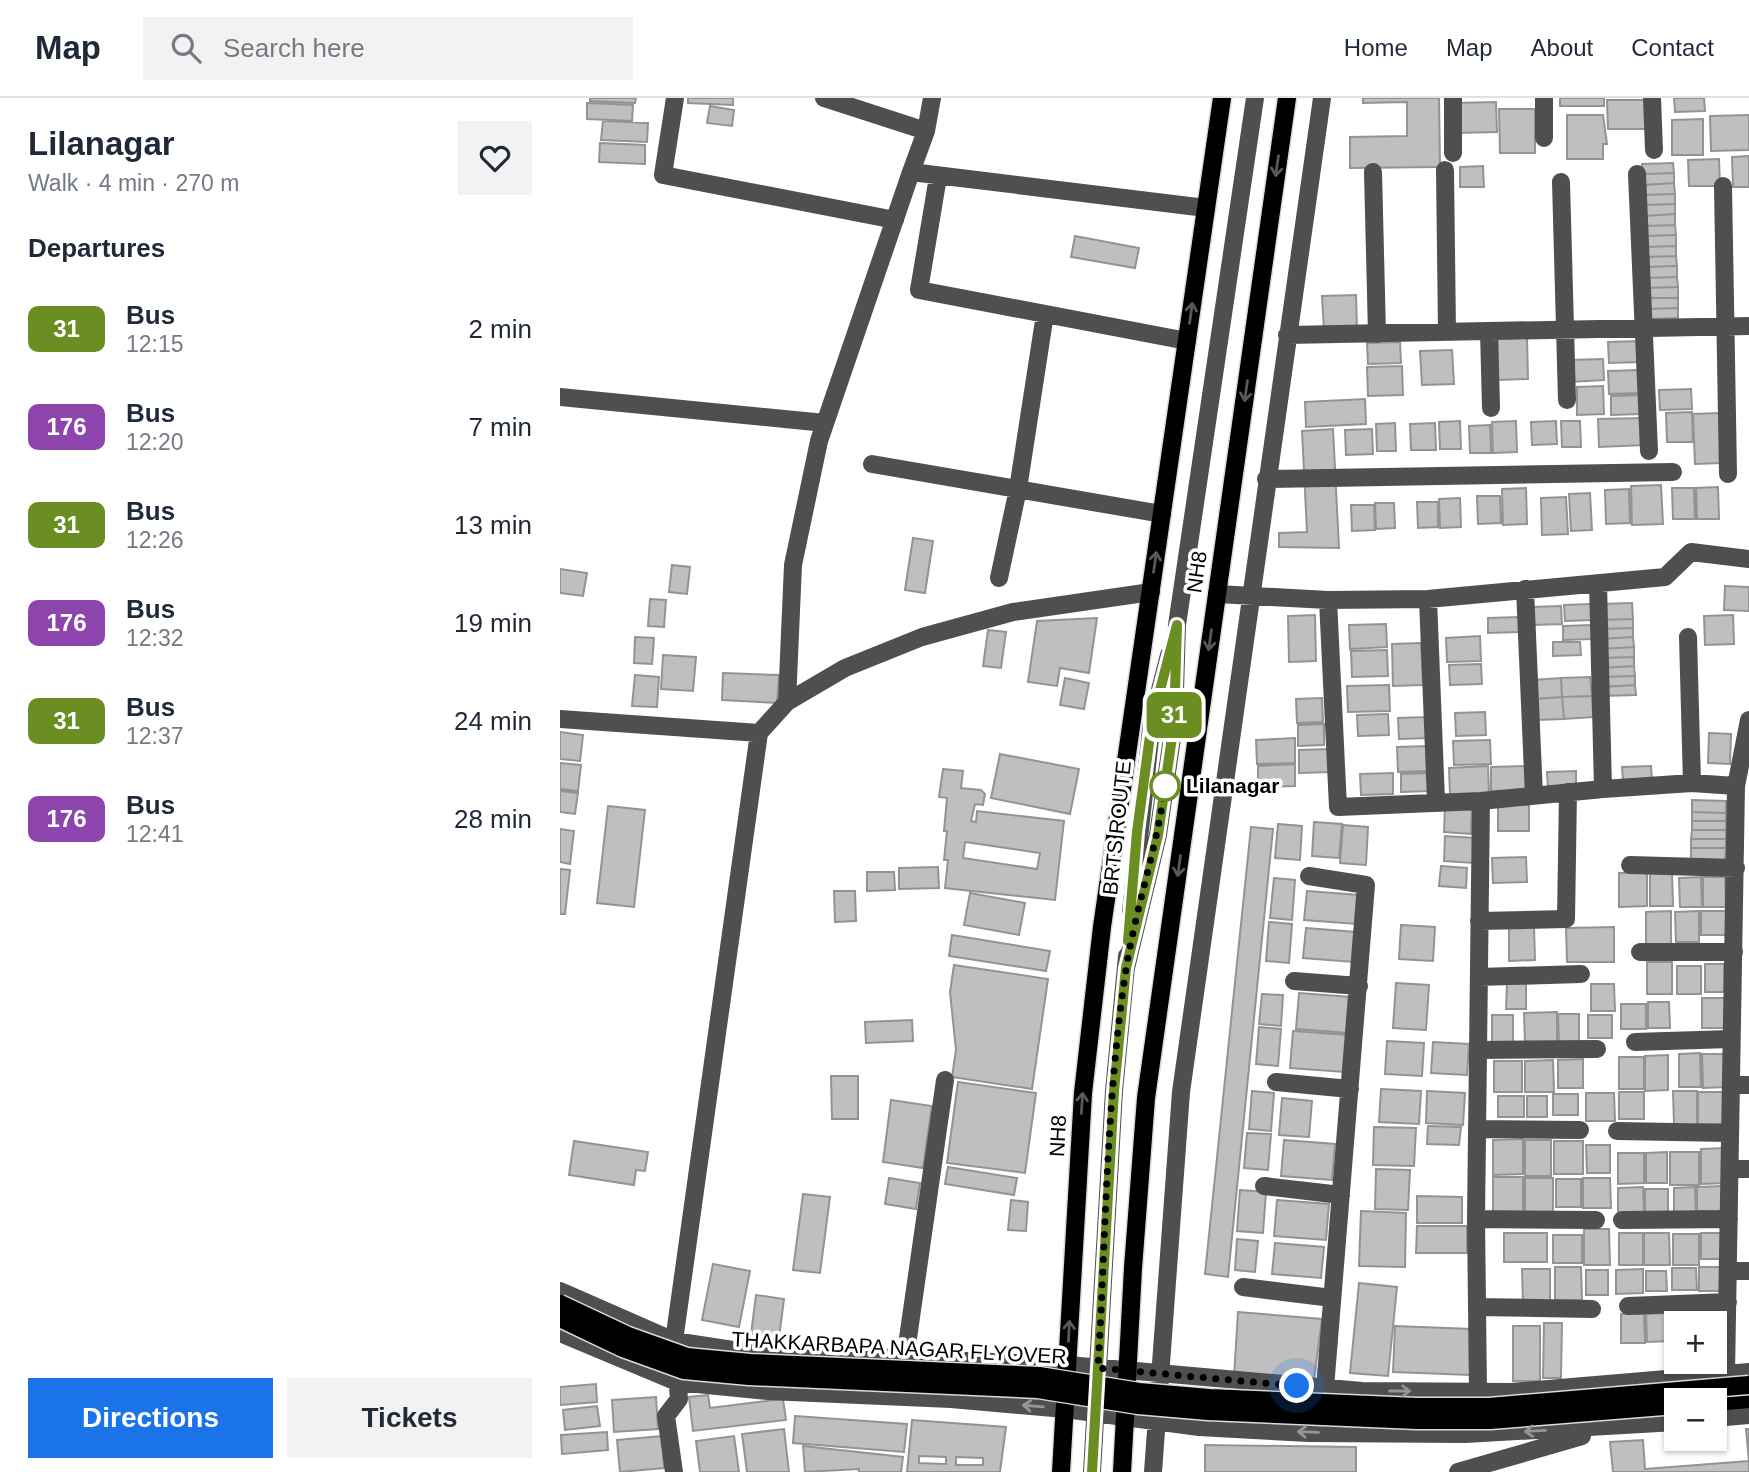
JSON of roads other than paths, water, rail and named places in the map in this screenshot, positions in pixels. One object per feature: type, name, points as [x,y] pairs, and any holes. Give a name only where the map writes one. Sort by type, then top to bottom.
[{"type":"main road","name":"NH8","points":[[1060,1472],[1083,1093],[1102,927],[1222,98]]},
{"type":"main road","name":"NH8","points":[[1122,1472],[1146,1098],[1287,98]]},
{"type":"main road","name":"THAKKARBAPA NAGAR FLYOVER","points":[[560,1304],[628,1336],[687,1357],[750,1363],[1039,1376],[1139,1392],[1209,1398],[1417,1407],[1489,1406],[1749,1385]]},
{"type":"main road","name":"THAKKARBAPA NAGAR FLYOVER","points":[[560,1318],[623,1348],[684,1370],[749,1376],[1038,1389],[1138,1405],[1208,1411],[1417,1420],[1490,1420],[1664,1406]]},
{"type":"main road","points":[[1727,1401],[1749,1399]]},
{"type":"street","points":[[674,98],[663,175],[895,220]]},
{"type":"street","points":[[824,98],[926,131]]},
{"type":"street","points":[[787,702],[793,565],[825,423],[926,131],[932,98]]},
{"type":"street","name":"BRTS ROUTE","points":[[1092,1472],[1114,1091],[1137,832],[1152,721],[1177,625],[1255,98]]},
{"type":"street","points":[[1153,1472],[1158,1374],[1181,1092],[1249,596],[1322,98]]},
{"type":"street","points":[[1453,98],[1453,153]]},
{"type":"street","points":[[1544,98],[1544,138]]},
{"type":"street","points":[[1652,98],[1654,150]]},
{"type":"street","points":[[1445,170],[1447,332]]},
{"type":"street","points":[[911,172],[1206,208]]},
{"type":"street","points":[[1373,172],[1377,334]]},
{"type":"street","points":[[1637,174],[1649,451]]},
{"type":"street","points":[[938,177],[919,290],[1187,341]]},
{"type":"street","points":[[1561,182],[1567,400]]},
{"type":"street","points":[[1723,186],[1728,474]]},
{"type":"street","points":[[999,578],[1018,489],[1045,314]]},
{"type":"street","points":[[1287,335],[1749,326]]},
{"type":"street","points":[[1489,331],[1491,408]]},
{"type":"street","points":[[560,397],[825,423]]},
{"type":"street","points":[[872,464],[1162,514]]},
{"type":"street","points":[[1266,480],[1673,472]]},
{"type":"street","points":[[1217,594],[1328,600],[1428,598],[1665,577],[1691,552],[1749,559]]},
{"type":"street","points":[[1598,583],[1603,789]]},
{"type":"street","points":[[1525,589],[1534,796]]},
{"type":"street","points":[[674,1472],[666,1416],[679,1399],[674,1341],[759,733],[787,702],[845,667],[922,637],[1013,612],[1151,592]]},
{"type":"street","points":[[1428,598],[1436,801]]},
{"type":"street","points":[[1328,600],[1338,807],[1481,801],[1692,783],[1736,786]]},
{"type":"street","points":[[1688,637],[1692,783]]},
{"type":"street","points":[[560,719],[759,733]]},
{"type":"street","points":[[1727,1338],[1730,1133],[1740,1085],[1730,1039],[1740,1008],[1734,952],[1742,926],[1736,868],[1742,832],[1736,786],[1749,720]]},
{"type":"street","points":[[1479,921],[1566,919],[1569,792]]},
{"type":"street","points":[[1478,1392],[1476,1219],[1481,801]]},
{"type":"street","points":[[1630,865],[1736,868]]},
{"type":"street","points":[[1310,876],[1366,885],[1325,1388]]},
{"type":"street","points":[[1640,952],[1734,952]]},
{"type":"street","points":[[1479,977],[1581,974]]},
{"type":"street","points":[[1294,981],[1359,986]]},
{"type":"street","points":[[1635,1042],[1730,1039]]},
{"type":"street","points":[[1478,1050],[1597,1049]]},
{"type":"street","points":[[905,1359],[945,1080]]},
{"type":"street","points":[[1276,1082],[1350,1089]]},
{"type":"street","points":[[1477,1129],[1580,1130]]},
{"type":"street","points":[[1617,1131],[1730,1133]]},
{"type":"street","points":[[1730,1169],[1749,1169]]},
{"type":"street","points":[[1264,1186],[1341,1195]]},
{"type":"street","points":[[1476,1219],[1595,1220]]},
{"type":"street","points":[[1622,1220],[1729,1219]]},
{"type":"street","points":[[1729,1272],[1749,1271]]},
{"type":"street","points":[[1243,1287],[1332,1298]]},
{"type":"street","points":[[560,1291],[674,1341],[746,1352],[1068,1365],[1325,1388],[1478,1392],[1609,1385],[1726,1374]]},
{"type":"street","points":[[1628,1306],[1728,1302]]},
{"type":"street","points":[[1477,1307],[1592,1309]]},
{"type":"street","points":[[560,1333],[677,1382],[768,1391],[951,1399],[1065,1409],[1199,1427],[1465,1434],[1664,1423]]},
{"type":"street","points":[[1727,1374],[1749,1372]]},
{"type":"street","points":[[1609,1385],[1613,1427]]},
{"type":"street","points":[[1727,1417],[1749,1415]]},
{"type":"street","points":[[1458,1472],[1485,1468],[1613,1427]]},
{"type":"place","name":"Lilanagar","points":[[1165,786]]}]
